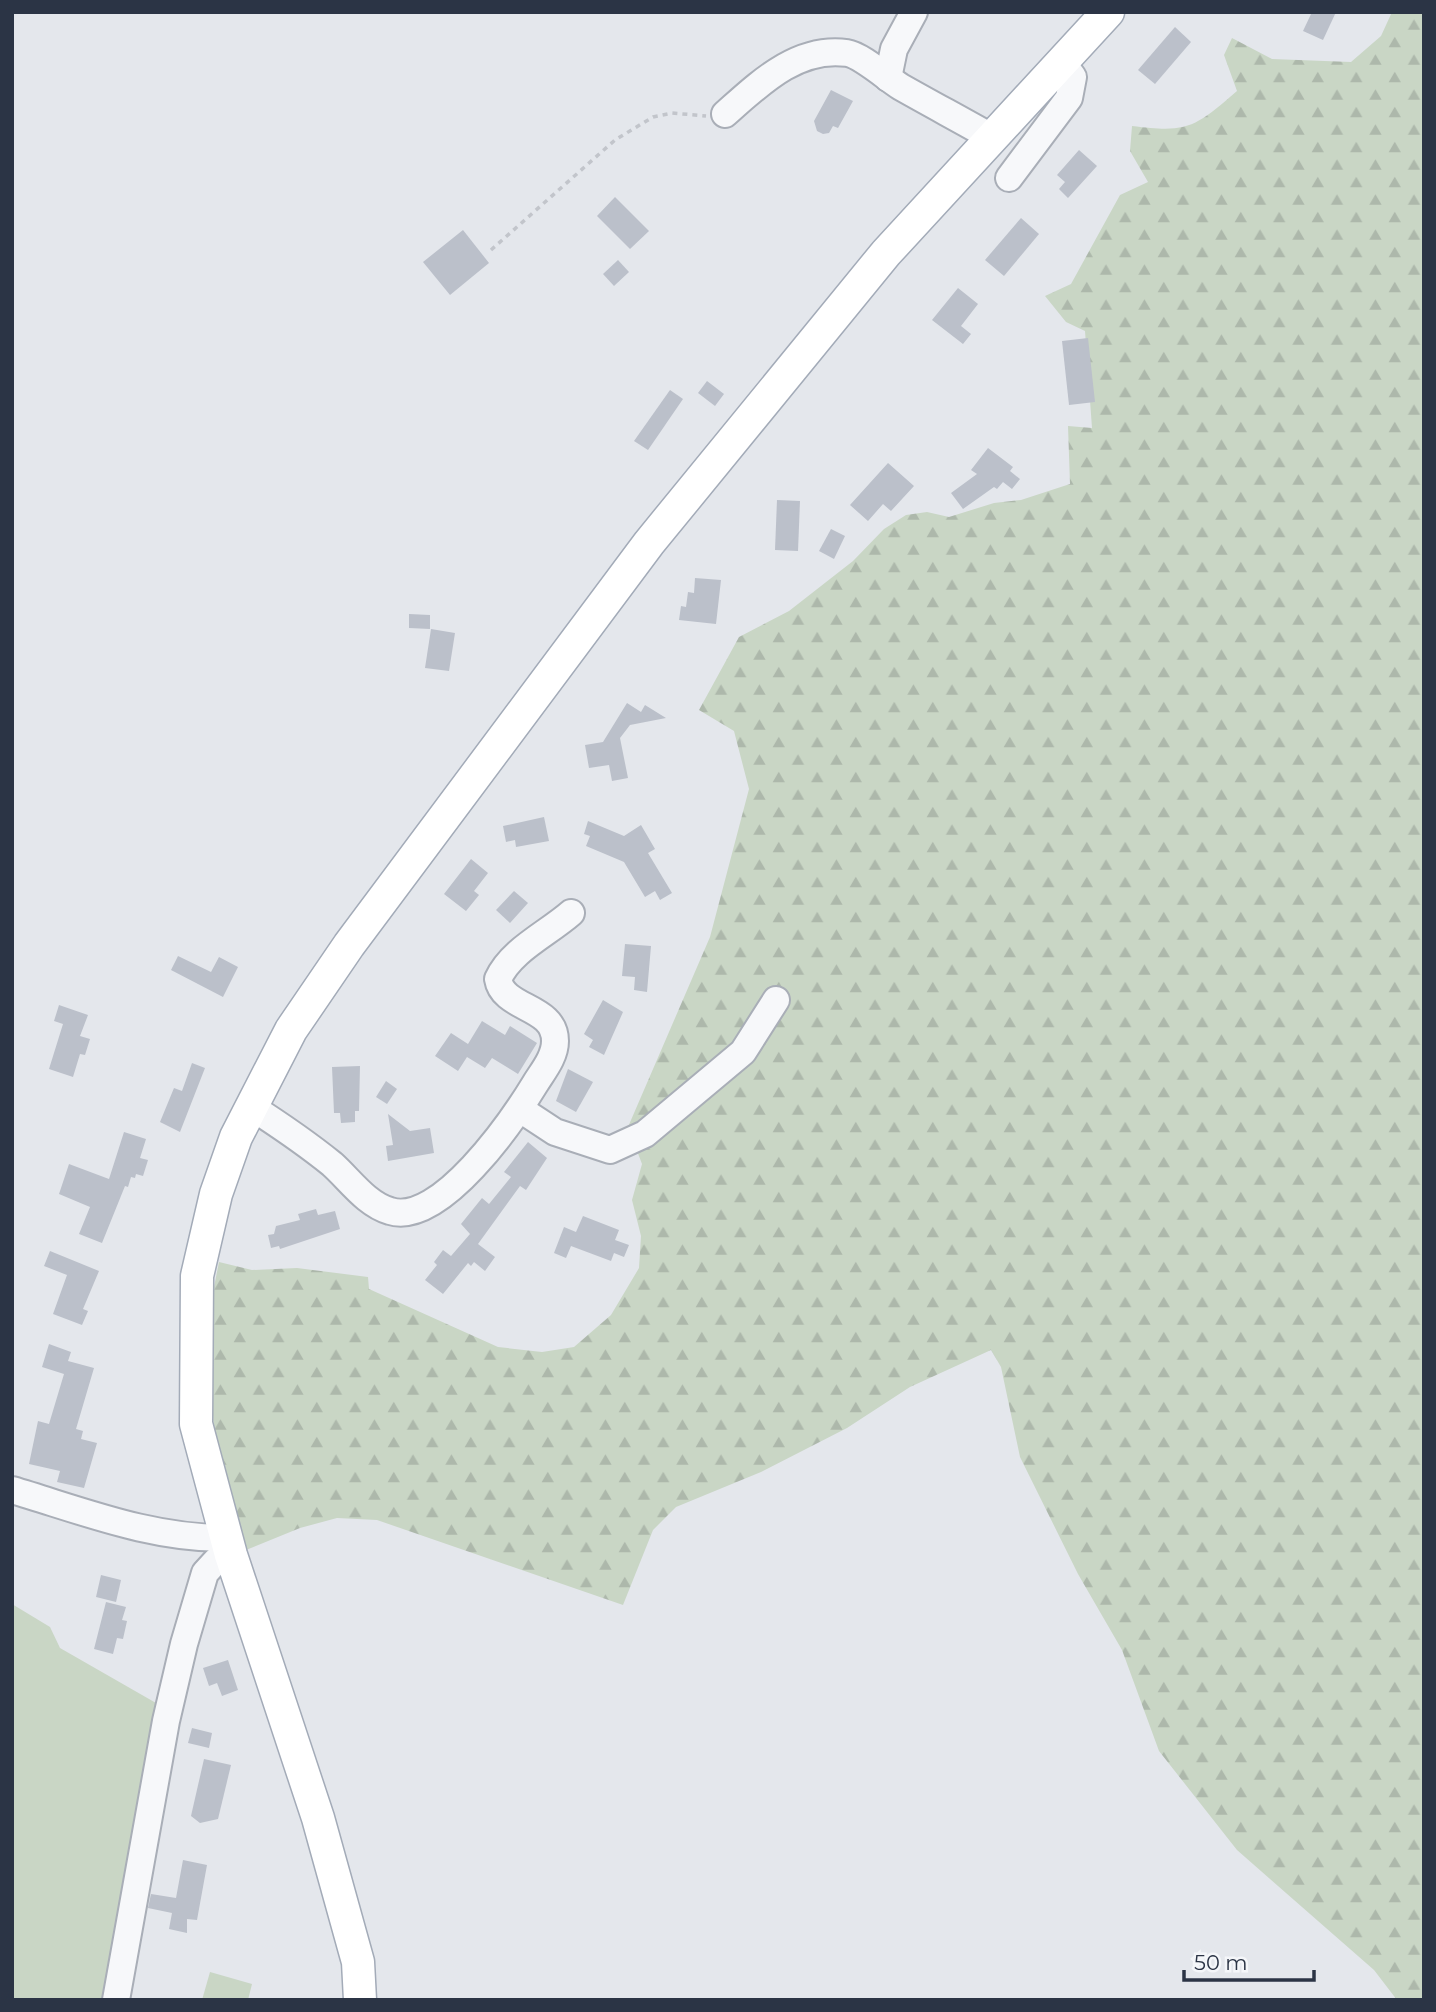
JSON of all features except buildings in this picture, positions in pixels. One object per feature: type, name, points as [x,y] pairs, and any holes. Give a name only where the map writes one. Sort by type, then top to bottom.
[{"type":"main road","points":[[360,2000],[358,1962],[318,1818],[229,1547],[196,1424],[197,1276],[224,1169],[250,1106],[291,1030],[349,945],[649,543],[886,253],[1108,12]]},
{"type":"street","points":[[888,78],[894,49],[914,12]]},
{"type":"street","points":[[725,114],[768,76],[808,56],[848,53],[991,137]]},
{"type":"street","points":[[1009,178],[1069,98],[1073,77],[1062,62]]},
{"type":"street","points":[[250,1106],[332,1164],[373,1202],[390,1211],[406,1213],[419,1208],[460,1178],[498,1140],[553,1054],[553,1028],[545,1018],[504,994],[498,979],[514,956],[551,931],[571,913]]},
{"type":"street","points":[[520,1109],[555,1132],[610,1150],[645,1134],[743,1052],[776,1000]]},
{"type":"street","points":[[12,1490],[141,1528],[229,1547],[205,1573],[184,1644],[166,1721],[116,2000]]},
{"type":"path","points":[[491,250],[615,140],[653,117],[672,113],[725,114]]},
{"type":"green space","points":[[1392,12],[1424,12],[1424,2000],[1397,2000],[1374,1970],[1237,1850],[1159,1751],[1122,1650],[1078,1574],[1020,1457],[1001,1367],[991,1350],[910,1387],[847,1428],[761,1472],[676,1507],[653,1530],[623,1605],[377,1520],[337,1518],[300,1528],[246,1550],[214,1434],[208,1317],[219,1262],[252,1270],[297,1268],[368,1277],[369,1289],[498,1347],[542,1352],[574,1347],[611,1315],[639,1268],[641,1236],[632,1200],[642,1164],[628,1127],[710,937],[749,789],[734,731],[699,710],[739,637],[789,611],[853,561],[884,529],[906,515],[927,512],[949,517],[994,503],[1021,500],[1070,484],[1068,426],[1092,428],[1085,331],[1066,322],[1045,296],[1071,284],[1120,195],[1148,182],[1130,151],[1132,126],[1166,129],[1189,125],[1210,113],[1237,91],[1224,55],[1232,38],[1272,59],[1351,62],[1381,36]]},
{"type":"green space","points":[[12,1604],[50,1627],[60,1648],[156,1703],[105,2000],[12,2000]]},
{"type":"green space","points":[[210,1972],[252,1984],[248,2000],[202,2000]]}]
